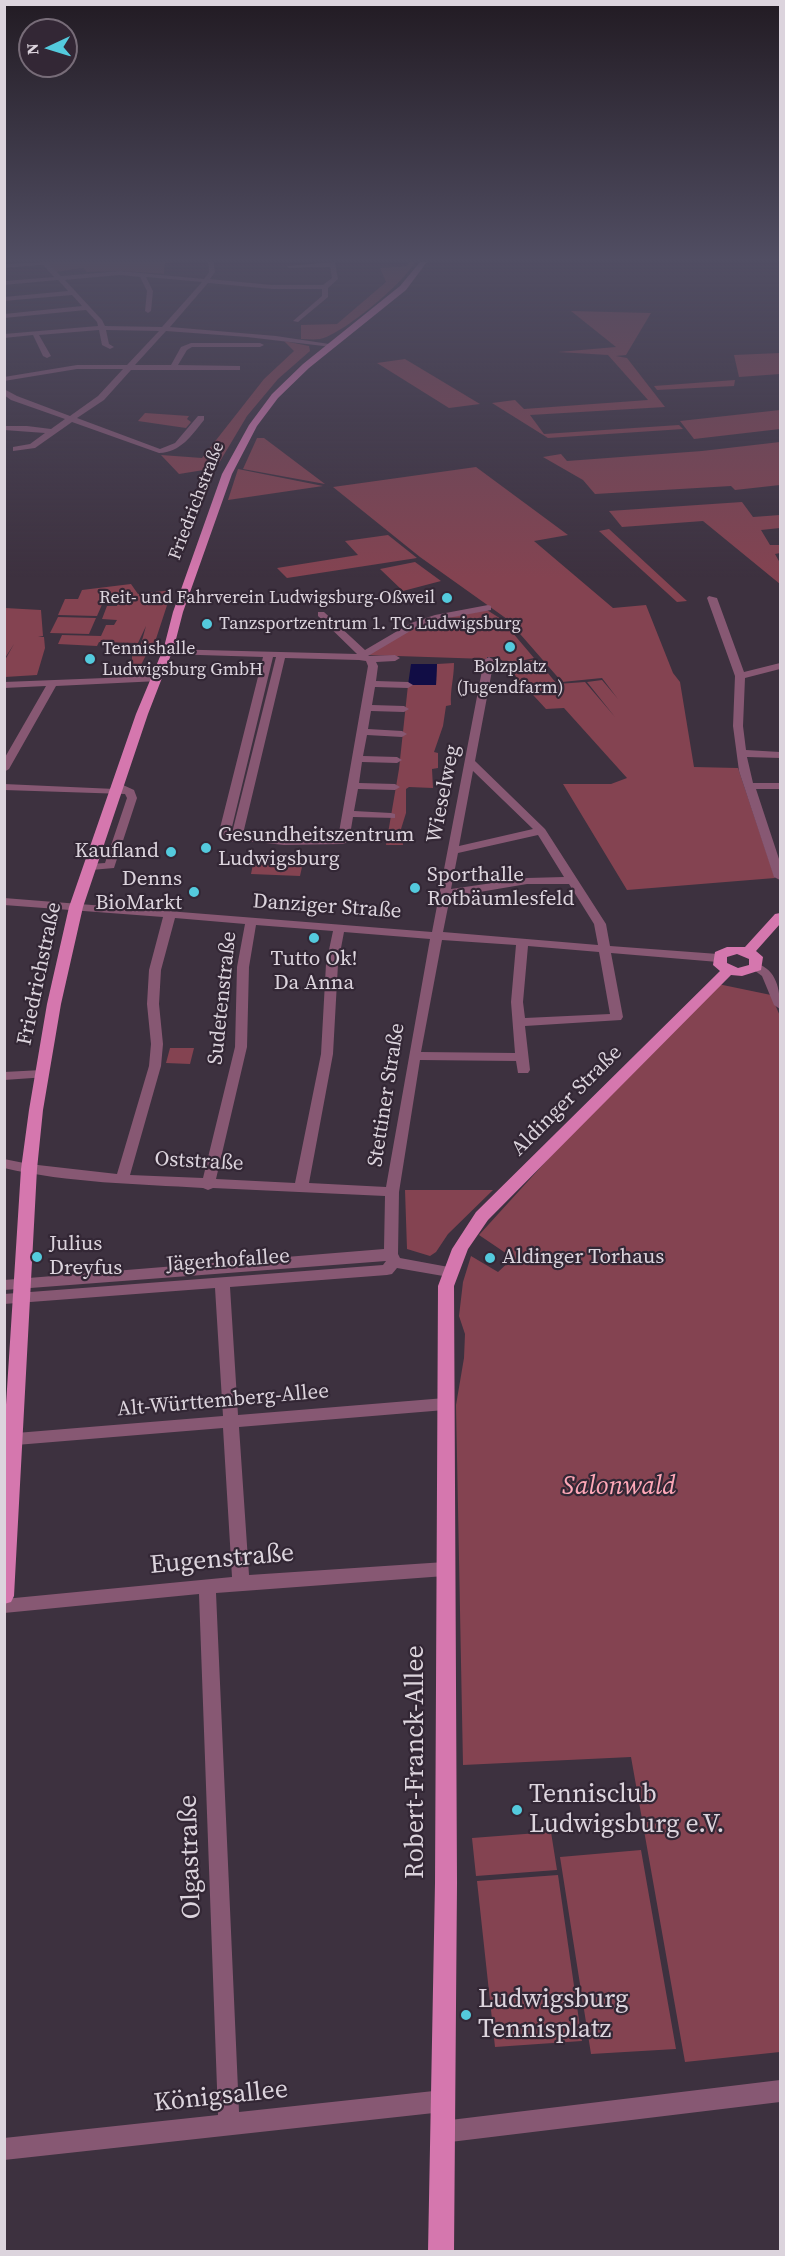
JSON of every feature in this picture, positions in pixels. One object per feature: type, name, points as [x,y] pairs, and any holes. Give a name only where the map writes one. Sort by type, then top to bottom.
[{"type":"main road","name":"Friedrichstraße","points":[[4,1596],[13,1291],[42,1074],[54,1004],[76,907],[156,679],[168,651],[178,612],[219,494],[243,441],[275,396],[306,367]]},
{"type":"main road","points":[[748,952],[780,917]]},
{"type":"main road","points":[[727,951],[748,952],[757,961],[756,967],[744,972],[723,964],[727,951]]},
{"type":"main road","name":"Aldinger Straße","points":[[449,1272],[466,1235],[482,1216],[723,964]]},
{"type":"main road","name":"Robert-Franck-Allee","points":[[441,2252],[445,1569],[444,1307],[449,1272]]},
{"type":"street","points":[[4,379],[70,368],[237,368]]},
{"type":"street","points":[[16,449],[32,446],[72,420],[101,398],[129,368]]},
{"type":"street","points":[[6,394],[72,420],[163,451],[181,441],[201,418]]},
{"type":"street","points":[[4,428],[27,428],[53,432]]},
{"type":"street","points":[[712,598],[740,676],[738,726],[740,753],[780,877]]},
{"type":"street","points":[[364,656],[426,620],[488,608]]},
{"type":"street","points":[[268,655],[256,713],[225,832],[229,836],[284,842],[343,841],[373,666],[321,615]]},
{"type":"street","points":[[173,634],[185,647],[197,652]]},
{"type":"street","points":[[168,651],[396,658]]},
{"type":"street","points":[[237,837],[281,655]]},
{"type":"street","name":"Wieselweg","points":[[436,935],[489,660]]},
{"type":"street","points":[[740,676],[780,666]]},
{"type":"street","points":[[4,685],[156,679]]},
{"type":"street","points":[[4,769],[52,682]]},
{"type":"street","points":[[370,684],[408,685]]},
{"type":"street","points":[[367,708],[404,709]]},
{"type":"street","points":[[256,713],[268,713]]},
{"type":"street","points":[[362,732],[402,734]]},
{"type":"street","points":[[740,753],[780,755]]},
{"type":"street","points":[[358,759],[398,760]]},
{"type":"street","points":[[470,762],[541,831],[600,924],[617,1017],[520,1022]]},
{"type":"street","points":[[237,786],[250,787]]},
{"type":"street","points":[[353,786],[395,787]]},
{"type":"street","points":[[749,786],[780,786]]},
{"type":"street","points":[[4,787],[118,789]]},
{"type":"street","points":[[349,814],[391,816]]},
{"type":"street","points":[[453,851],[541,831]]},
{"type":"street","points":[[444,894],[527,882],[573,879]]},
{"type":"street","name":"Danziger Straße","points":[[4,902],[603,947],[723,964]]},
{"type":"street","points":[[122,1179],[155,1066],[157,1044],[153,1004],[154,970],[170,915]]},
{"type":"street","name":"Sudetenstraße","points":[[208,1185],[241,1047],[243,967],[251,921]]},
{"type":"street","points":[[301,1188],[327,1054],[332,964],[339,928]]},
{"type":"street","name":"Stettiner Straße","points":[[392,1258],[392,1192],[436,935]]},
{"type":"street","points":[[414,1056],[523,1063],[517,1002],[522,941]]},
{"type":"street","points":[[756,967],[767,974],[780,1005]]},
{"type":"street","points":[[4,1076],[42,1074]]},
{"type":"street","name":"Oststraße","points":[[4,1163],[29,1169],[122,1179],[208,1185],[392,1192]]},
{"type":"street","name":"Jägerhofallee","points":[[13,1291],[392,1258],[449,1272]]},
{"type":"street","name":"Jägerhofallee","points":[[13,1291],[222,1282],[387,1270],[392,1258]]},
{"type":"street","points":[[222,1282],[240,1583]]},
{"type":"street","name":"Alt-Württemberg-Allee","points":[[9,1439],[445,1404]]},
{"type":"street","name":"Eugenstraße","points":[[4,1606],[240,1583],[445,1569]]},
{"type":"street","name":"Olgastraße","points":[[207,1586],[230,2125]]},
{"type":"street","points":[[442,2132],[780,2091]]},
{"type":"street","name":"Königsallee","points":[[4,2149],[443,2101]]},
{"type":"green space","points":[[277,367],[291,367],[278,379],[247,416],[216,468],[179,474],[161,455],[202,458],[264,379]]},
{"type":"green space","points":[[384,367],[419,367],[480,404],[449,408]]},
{"type":"green space","points":[[619,367],[634,367],[665,407],[530,415],[544,434],[679,425],[683,429],[548,438],[492,403],[515,400],[524,409],[648,400]]},
{"type":"green space","points":[[737,367],[780,367],[780,374],[739,377]]},
{"type":"green space","points":[[735,380],[734,386],[657,390],[654,386]]},
{"type":"green space","points":[[780,410],[780,429],[694,439],[680,421]]},
{"type":"green space","points":[[145,413],[189,416],[187,419],[191,422],[186,428],[138,421]]},
{"type":"green space","points":[[257,438],[264,438],[325,484],[243,469]]},
{"type":"green space","points":[[780,442],[780,485],[735,490],[731,486],[595,494],[583,480],[543,457],[561,454],[567,461],[702,451]]},
{"type":"green space","points":[[476,467],[568,535],[534,541],[613,608],[646,605],[673,673],[680,682],[694,767],[738,768],[775,878],[627,890],[563,784],[611,784],[627,778],[564,708],[546,709],[511,671],[519,668],[519,663],[536,659],[557,684],[585,682],[615,717],[587,682],[602,680],[618,699],[602,678],[562,682],[507,619],[420,557],[333,487]]},
{"type":"green space","points":[[238,469],[323,486],[228,500]]},
{"type":"green space","points":[[742,502],[753,517],[780,515],[780,528],[761,530],[770,545],[780,545],[780,553],[775,554],[780,563],[780,584],[703,521],[622,527],[609,511]]},
{"type":"green space","points":[[609,529],[687,601],[677,602],[599,531]]},
{"type":"green space","points":[[388,535],[417,558],[287,578],[277,568],[358,555],[345,541]]},
{"type":"green space","points":[[415,562],[441,581],[403,591],[380,569]]},
{"type":"green space","points":[[131,584],[138,594],[172,590],[154,645],[150,647],[138,671],[132,672],[132,651],[141,644],[146,626],[138,643],[99,642],[97,646],[58,644],[62,635],[101,636],[106,625],[114,625],[117,620],[102,619],[107,606],[117,606],[120,593],[115,601],[104,600],[97,616],[58,615],[65,599],[78,599],[82,590]]},
{"type":"green space","points":[[5,608],[41,610],[43,636],[38,637],[44,637],[45,648],[37,675],[5,677],[5,660],[14,644],[5,658]]},
{"type":"green space","points":[[487,610],[501,619],[534,658],[506,664],[498,657],[487,657],[487,659],[367,655],[406,631],[432,620]]},
{"type":"green space","points":[[58,617],[96,618],[89,634],[50,633]]},
{"type":"green space","points":[[454,663],[451,705],[446,706],[443,726],[434,752],[438,753],[438,768],[432,769],[433,788],[409,787],[406,789],[406,813],[401,829],[403,845],[386,845],[399,769],[408,685],[436,685],[437,664]]},
{"type":"green space","points":[[253,864],[302,867],[300,876],[251,874]]},
{"type":"green space","name":"Salonwald","points":[[718,984],[771,995],[780,1016],[780,2052],[685,2062],[631,1757],[463,1765],[456,1405],[464,1358],[465,1334],[459,1316],[463,1282],[471,1256],[498,1272],[513,1258],[479,1235],[559,1147]]},
{"type":"green space","points":[[170,1048],[194,1048],[190,1064],[166,1063]]},
{"type":"green space","points":[[405,1190],[493,1190],[448,1234],[436,1252],[430,1256],[407,1249]]},
{"type":"green space","points":[[551,1832],[557,1870],[476,1876],[472,1838]]},
{"type":"green space","points":[[641,1850],[676,2049],[591,2054],[560,1857]]},
{"type":"green space","points":[[558,1875],[582,2041],[495,2047],[477,1881]]},
{"type":"shaded area","points":[[411,664],[437,664],[436,685],[408,685]]},
{"type":"place","name":"Reit- und Fahrverein Ludwigsburg-Oßweil","points":[[447,598]]},
{"type":"place","name":"Tanzsportzentrum 1. TC Ludwigsburg","points":[[207,624]]},
{"type":"place","name":"Bolzplatz (Jugendfarm)","points":[[510,647]]},
{"type":"place","name":"Tennishalle Ludwigsburg GmbH","points":[[90,659]]},
{"type":"place","name":"Gesundheitszentrum Ludwigsburg","points":[[206,848]]},
{"type":"place","name":"Kaufland","points":[[171,852]]},
{"type":"place","name":"Sporthalle Rotbäumlesfeld","points":[[415,888]]},
{"type":"place","name":"Denns BioMarkt","points":[[194,892]]},
{"type":"place","name":"Tutto Ok! Da Anna","points":[[314,938]]},
{"type":"place","name":"Julius Dreyfus","points":[[37,1257]]},
{"type":"place","name":"Aldinger Torhaus","points":[[490,1258]]},
{"type":"place","name":"Tennisclub Ludwigsburg e.V.","points":[[517,1810]]},
{"type":"place","name":"Ludwigsburg Tennisplatz","points":[[466,2015]]}]
